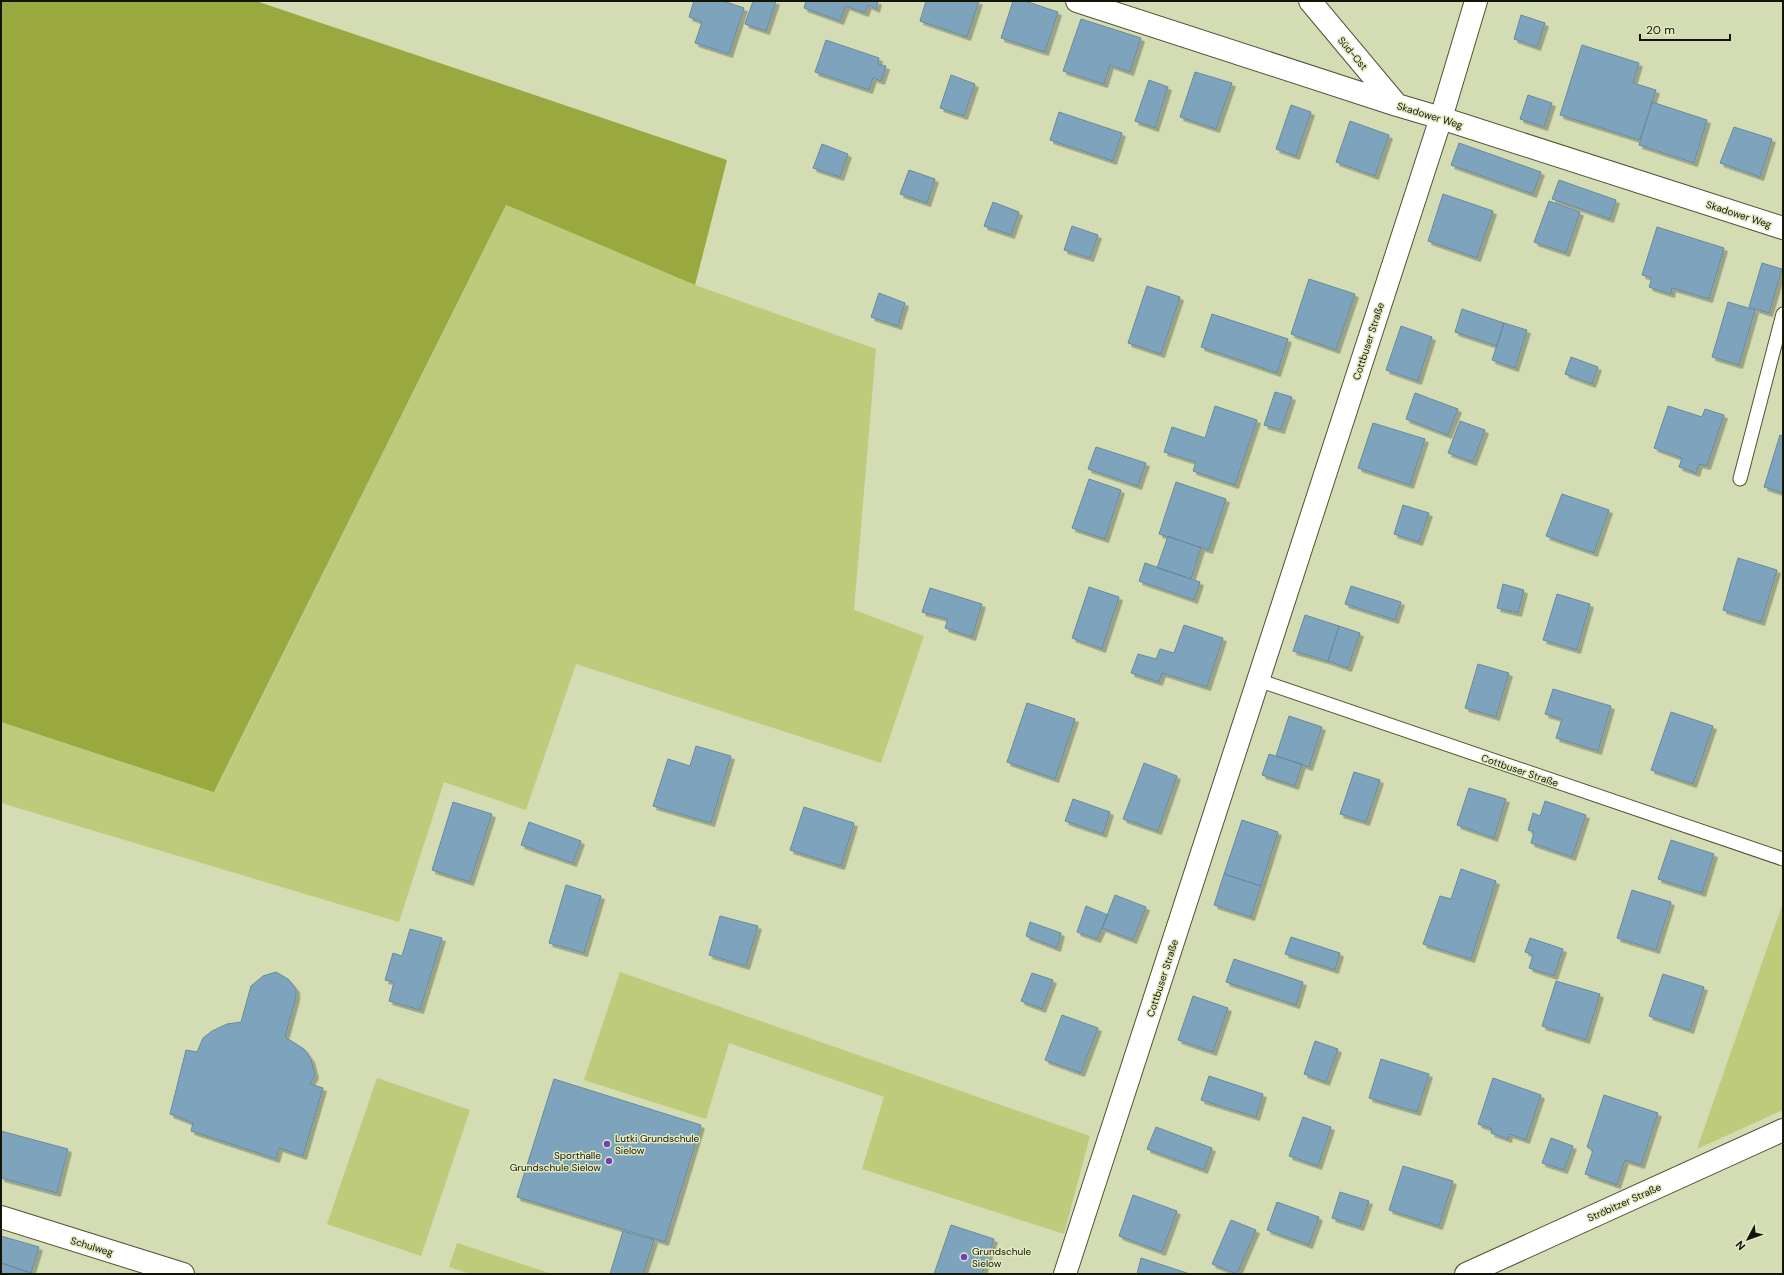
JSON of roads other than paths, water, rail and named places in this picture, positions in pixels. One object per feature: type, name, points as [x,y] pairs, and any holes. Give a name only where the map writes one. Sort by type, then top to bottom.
[{"type":"street","name":"Skadower Weg","points":[[1077,1],[1396,105],[1441,118],[1783,228]]},
{"type":"street","name":"Süd-Ost","points":[[1310,1],[1396,105]]},
{"type":"street","name":"Cottbuser Straße","points":[[1065,1274],[1441,118],[1476,1]]},
{"type":"street","name":"Ströbitzer Straße","points":[[1466,1274],[1783,1130]]},
{"type":"street","name":"Schulweg","points":[[1,1217],[183,1274]]},
{"type":"lane","points":[[1740,479],[1783,314]]},
{"type":"lane","name":"Cottbuser Straße","points":[[1258,680],[1783,859]]},
{"type":"place","name":"Lutki Grundschule Sielow","points":[[607,1144]]},
{"type":"place","name":"Sporthalle Grundschule Sielow","points":[[609,1161]]},
{"type":"place","name":"Grundschule Sielow","points":[[964,1257]]}]
